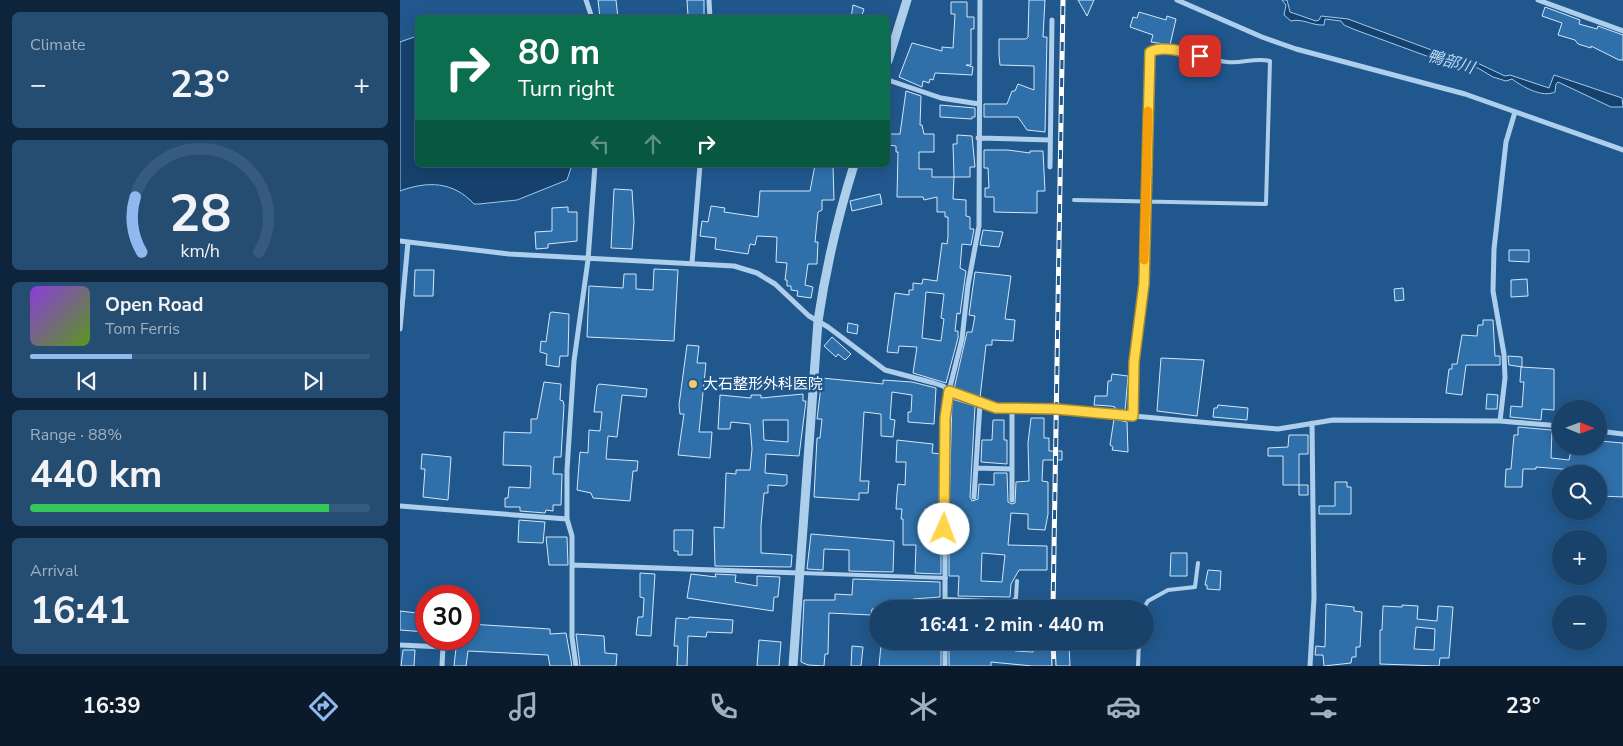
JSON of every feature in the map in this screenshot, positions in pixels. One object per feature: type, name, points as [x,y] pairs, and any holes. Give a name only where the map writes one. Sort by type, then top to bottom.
[{"type":"street","points":[[586,0],[591,15]]},
{"type":"street","points":[[709,0],[710,15]]},
{"type":"street","points":[[890,55],[907,0]]},
{"type":"street","points":[[946,599],[945,418],[949,391],[962,339],[968,285],[979,226],[980,0]]},
{"type":"street","points":[[1177,0],[1262,37],[1296,49],[1397,74],[1464,94],[1623,150]]},
{"type":"street","points":[[1538,0],[1623,31]]},
{"type":"street","points":[[1050,168],[1052,20]]},
{"type":"street","points":[[890,81],[942,98],[979,104]]},
{"type":"street","points":[[1500,421],[1505,378],[1504,354],[1493,291],[1494,249],[1506,142],[1515,112]]},
{"type":"street","points":[[978,138],[1050,140]]},
{"type":"street","points":[[576,666],[572,637],[572,536],[567,519],[568,432],[574,361],[588,260],[595,167]]},
{"type":"street","points":[[692,263],[700,167]]},
{"type":"street","points":[[793,666],[818,321],[825,272],[853,167]]},
{"type":"street","points":[[400,241],[509,254],[588,260],[734,266],[757,273],[775,284],[809,316],[885,370],[934,383],[980,404],[1012,410],[1056,409],[1278,429],[1333,420],[1500,421],[1552,425]]},
{"type":"street","points":[[400,330],[408,242]]},
{"type":"street","points":[[974,497],[980,404]]},
{"type":"street","points":[[1012,410],[1012,500]]},
{"type":"street","points":[[1310,666],[1314,598],[1312,424]]},
{"type":"street","points":[[1608,432],[1623,434]]},
{"type":"street","points":[[976,468],[1012,469]]},
{"type":"street","points":[[400,506],[567,519]]},
{"type":"street","points":[[573,564],[800,573]]},
{"type":"street","points":[[400,645],[443,647],[442,666]]},
{"type":"street","points":[[944,666],[945,650]]},
{"type":"lane","points":[[1074,200],[1146,202],[1266,204],[1270,61],[1259,58],[1230,63],[1184,51],[1156,49],[1150,52],[1146,202],[1144,284],[1134,362],[1133,416]]},
{"type":"lane","points":[[1150,600],[1168,590],[1195,587],[1198,563]]},
{"type":"lane","points":[[800,573],[946,578]]},
{"type":"lane","points":[[946,599],[1012,602],[1016,598],[1017,581]]},
{"type":"lane","points":[[1138,666],[1139,650]]},
{"type":"water","name":"鴨部川","points":[[1282,0],[1287,0],[1290,12],[1316,21],[1321,16],[1348,19],[1437,52],[1438,57],[1471,60],[1505,76],[1510,75],[1549,88],[1554,75],[1622,98],[1623,107],[1611,107],[1558,82],[1555,92],[1539,93],[1512,79],[1506,81],[1493,77],[1478,68],[1432,58],[1353,29],[1344,25],[1341,21],[1325,19],[1324,25],[1299,20],[1291,21],[1284,15],[1286,5]]},
{"type":"water","points":[[415,37],[415,167],[571,167],[567,180],[517,200],[479,204],[474,204],[457,191],[439,185],[420,186],[400,191],[400,42]]},
{"type":"building","points":[[598,0],[616,0],[618,15],[600,15]]},
{"type":"building","points":[[687,0],[704,0],[704,15],[688,15]]},
{"type":"building","points":[[1029,0],[1045,0],[1043,37],[1047,37],[1045,132],[1027,130],[1018,117],[984,117],[984,104],[1007,104],[1012,91],[1015,91],[1018,84],[1034,90],[1034,66],[1000,65],[999,55],[999,39],[1026,39],[1028,37]]},
{"type":"building","points":[[1078,0],[1094,0],[1087,16]]},
{"type":"building","points":[[951,2],[967,2],[967,17],[974,17],[974,29],[971,29],[971,65],[966,65],[973,67],[972,75],[935,73],[933,80],[930,79],[929,83],[923,81],[922,87],[899,77],[912,43],[942,51],[942,47],[953,48],[955,14],[951,14]]},
{"type":"building","points":[[853,5],[864,9],[862,15],[851,15]]},
{"type":"building","points":[[1545,7],[1580,20],[1579,24],[1597,29],[1598,26],[1623,35],[1623,60],[1619,60],[1591,46],[1591,48],[1578,44],[1575,40],[1558,35],[1562,23],[1542,16]]},
{"type":"building","points":[[1139,12],[1166,20],[1167,16],[1176,19],[1170,45],[1151,42],[1153,35],[1130,27],[1133,17],[1137,18]]},
{"type":"building","points":[[906,91],[921,96],[920,125],[922,125],[924,134],[934,134],[934,152],[919,152],[919,169],[932,169],[932,177],[954,177],[953,199],[966,200],[966,216],[970,217],[970,229],[974,229],[971,245],[962,244],[960,268],[966,271],[960,314],[957,313],[955,331],[958,331],[958,338],[946,383],[913,373],[917,347],[899,346],[898,353],[887,352],[895,293],[909,295],[909,290],[913,290],[913,283],[922,284],[923,279],[937,281],[942,243],[947,244],[948,237],[948,217],[945,217],[945,212],[937,212],[937,197],[924,200],[923,197],[897,197],[898,152],[896,152],[896,146],[890,145],[890,134],[900,134]],"holes":[[[926,292],[944,294],[941,318],[944,319],[941,341],[922,338]]]},
{"type":"building","points":[[940,105],[975,108],[975,117],[972,117],[972,119],[940,117]]},
{"type":"building","points":[[957,135],[972,136],[975,167],[970,167],[970,177],[954,177],[953,144],[957,144]]},
{"type":"building","points":[[984,150],[1008,150],[1030,153],[1030,151],[1043,151],[1045,191],[1037,191],[1037,213],[994,212],[994,197],[985,197],[985,188],[989,188],[988,168],[984,168]]},
{"type":"building","points":[[815,167],[833,167],[834,200],[822,200],[822,210],[818,212],[815,242],[818,242],[817,264],[808,264],[805,285],[813,287],[811,298],[797,296],[798,291],[791,290],[791,286],[787,286],[787,280],[785,280],[787,263],[776,262],[777,237],[757,236],[755,245],[750,244],[748,254],[715,249],[716,238],[700,236],[702,221],[708,222],[711,206],[725,208],[724,212],[758,217],[760,191],[810,191]]},
{"type":"building","points":[[614,189],[632,190],[634,222],[632,249],[611,248]]},
{"type":"building","points":[[880,194],[882,204],[852,211],[850,201]]},
{"type":"building","points":[[568,207],[568,212],[577,212],[577,241],[548,244],[548,248],[536,249],[535,232],[552,231],[552,208]]},
{"type":"building","points":[[983,230],[1003,232],[999,247],[980,245]]},
{"type":"building","points":[[1509,250],[1529,250],[1529,262],[1509,261]]},
{"type":"building","points":[[654,269],[678,270],[674,341],[587,337],[589,286],[623,288],[624,274],[636,274],[636,289],[653,290]]},
{"type":"building","points":[[415,270],[434,270],[433,296],[414,296]]},
{"type":"building","points":[[975,272],[1011,276],[1005,319],[1015,320],[1013,341],[992,340],[992,345],[986,345],[980,398],[954,389],[967,332],[972,332],[975,316],[969,315]]},
{"type":"building","points":[[1527,279],[1528,296],[1511,297],[1511,280]]},
{"type":"building","points":[[1403,288],[1404,300],[1395,301],[1394,289]]},
{"type":"building","points":[[550,313],[569,314],[568,356],[560,356],[559,367],[546,365],[547,354],[540,352],[541,341],[546,342]]},
{"type":"building","points":[[1483,320],[1493,320],[1495,356],[1500,356],[1500,365],[1466,365],[1462,395],[1446,393],[1449,369],[1452,369],[1452,364],[1457,364],[1462,335],[1477,336],[1478,325],[1483,325]]},
{"type":"building","points":[[848,323],[858,325],[857,334],[847,332]]},
{"type":"building","points":[[832,337],[851,354],[845,360],[838,354],[836,357],[824,346]]},
{"type":"building","points":[[687,345],[699,346],[697,363],[706,363],[699,432],[712,432],[710,458],[678,455],[684,414],[680,414],[679,405]]},
{"type":"building","points":[[1508,356],[1522,357],[1522,367],[1509,365]]},
{"type":"building","points":[[1161,358],[1204,360],[1197,416],[1157,411]]},
{"type":"building","points":[[1521,367],[1554,369],[1554,400],[1552,400],[1552,410],[1542,409],[1541,420],[1510,417],[1511,406],[1522,407],[1524,382],[1520,382]]},
{"type":"building","points":[[1112,374],[1128,376],[1125,411],[1115,410],[1115,407],[1110,406],[1094,405],[1095,396],[1107,396],[1108,381],[1111,381]]},
{"type":"building","points":[[822,378],[883,384],[883,380],[912,382],[936,388],[934,424],[908,422],[908,412],[911,412],[912,395],[892,392],[890,419],[895,420],[893,437],[881,436],[881,414],[864,412],[860,481],[869,481],[868,493],[859,493],[859,500],[814,497],[817,438],[820,438],[822,419],[817,419]]},
{"type":"building","points":[[544,382],[561,384],[560,400],[563,401],[564,405],[561,457],[554,457],[553,474],[562,474],[561,505],[553,505],[553,511],[546,510],[545,513],[520,511],[520,507],[505,507],[505,498],[508,498],[509,487],[530,488],[531,466],[503,465],[504,432],[531,433],[531,419],[537,419]]},
{"type":"building","points":[[599,384],[647,389],[646,397],[622,395],[617,437],[608,436],[606,459],[638,461],[637,471],[633,471],[630,501],[593,498],[591,493],[577,490],[580,452],[588,453],[589,430],[600,431],[602,412],[594,412],[597,386]]},
{"type":"building","points":[[803,394],[803,401],[806,401],[799,456],[766,454],[765,473],[787,475],[787,484],[784,486],[768,485],[768,493],[764,493],[761,553],[792,555],[791,567],[715,566],[714,527],[724,528],[726,473],[736,474],[736,470],[750,470],[752,449],[750,424],[731,422],[730,429],[718,429],[720,395],[751,398],[751,395],[761,395],[761,398]],"holes":[[[763,420],[788,420],[788,442],[764,440]]]},
{"type":"building","points":[[1487,394],[1498,395],[1497,409],[1486,409]]},
{"type":"building","points":[[952,399],[975,406],[970,497],[972,501],[978,499],[979,484],[994,485],[994,473],[1007,473],[1008,502],[1015,503],[1016,482],[1029,481],[1028,443],[1031,418],[1044,418],[1044,438],[1049,438],[1049,451],[1062,451],[1062,460],[1043,460],[1042,481],[1048,482],[1048,514],[1045,530],[1028,529],[1028,514],[1011,513],[1008,545],[1047,546],[1047,570],[1019,570],[1011,584],[1010,597],[958,596],[959,576],[949,576],[949,540],[962,540],[960,512],[949,510]],"holes":[[[982,553],[1005,555],[1002,582],[981,581]]]},
{"type":"building","points":[[1218,405],[1248,408],[1247,420],[1213,417],[1214,408],[1217,408]]},
{"type":"building","points":[[1114,419],[1127,422],[1128,452],[1112,450],[1113,447],[1110,445]]},
{"type":"building","points":[[993,420],[1004,420],[1004,440],[1007,440],[1007,464],[981,462],[982,440],[992,440]]},
{"type":"building","points":[[1518,427],[1552,430],[1551,458],[1569,460],[1570,455],[1608,455],[1608,442],[1623,443],[1623,497],[1607,496],[1607,465],[1552,465],[1552,468],[1536,467],[1536,469],[1523,469],[1522,487],[1505,487],[1506,469],[1511,469],[1514,435],[1518,435]]},
{"type":"building","points":[[1289,435],[1308,435],[1308,454],[1299,454],[1299,485],[1283,485],[1283,456],[1268,456],[1268,448],[1288,447]]},
{"type":"building","points":[[897,440],[933,444],[932,453],[941,454],[941,510],[925,509],[923,539],[941,541],[941,574],[915,573],[916,545],[903,545],[902,509],[896,509],[898,484],[905,485],[906,462],[896,462]]},
{"type":"building","points":[[422,454],[451,457],[448,500],[423,497],[425,469],[421,469]]},
{"type":"building","points":[[1335,482],[1347,482],[1347,487],[1351,487],[1351,514],[1319,514],[1319,506],[1335,506]]},
{"type":"building","points":[[1299,485],[1308,485],[1308,495],[1299,495]]},
{"type":"building","points":[[519,520],[545,522],[543,543],[518,542]]},
{"type":"building","points":[[674,530],[693,530],[692,555],[678,555],[678,551],[674,551]]},
{"type":"building","points":[[811,534],[894,541],[893,572],[849,571],[849,550],[824,549],[823,570],[807,569]]},
{"type":"building","points":[[546,537],[567,537],[568,565],[549,565]]},
{"type":"building","points":[[1171,553],[1187,553],[1187,576],[1170,576]]},
{"type":"building","points":[[1208,570],[1221,571],[1220,590],[1207,589],[1207,585],[1205,585]]},
{"type":"building","points":[[640,573],[655,574],[651,636],[636,635],[638,617],[643,617],[644,598],[640,597]]},
{"type":"building","points":[[691,574],[716,577],[715,574],[736,575],[735,582],[757,586],[757,576],[780,577],[778,597],[774,597],[773,611],[687,598]]},
{"type":"building","points":[[853,579],[940,582],[940,597],[913,600],[869,600],[869,615],[829,613],[828,654],[825,654],[824,666],[808,665],[801,662],[804,600],[835,600],[835,594],[852,595]]},
{"type":"building","points":[[1326,604],[1354,607],[1354,611],[1362,612],[1360,647],[1356,647],[1356,657],[1352,657],[1351,663],[1324,666],[1323,655],[1315,655],[1316,646],[1325,647]]},
{"type":"building","points":[[1402,605],[1418,606],[1417,619],[1437,621],[1438,606],[1453,607],[1449,658],[1440,658],[1439,666],[1380,664],[1380,630],[1382,630],[1383,606],[1402,607]],"holes":[[[1416,627],[1435,629],[1434,650],[1414,649]]]},
{"type":"building","points":[[400,611],[415,613],[415,631],[400,630]]},
{"type":"building","points":[[689,617],[733,620],[732,633],[707,632],[706,637],[688,636],[687,666],[677,666],[678,646],[674,646],[676,618],[688,619]]},
{"type":"building","points":[[480,625],[550,629],[550,634],[566,633],[572,666],[550,666],[548,655],[468,651],[466,666],[454,666],[456,650],[480,650]]},
{"type":"building","points":[[576,634],[604,636],[605,653],[617,654],[616,666],[580,666]]},
{"type":"building","points":[[759,640],[781,642],[779,666],[757,666]]},
{"type":"building","points":[[852,646],[863,647],[861,666],[851,666]]},
{"type":"building","points":[[403,650],[415,650],[414,666],[401,666]]},
{"type":"building","points":[[881,650],[941,650],[941,666],[879,666]]},
{"type":"building","points":[[949,650],[1015,650],[1033,652],[1033,650],[1069,650],[1070,666],[1032,666],[991,662],[991,666],[949,666]]},
{"type":"railway","points":[[1053,600],[1063,0]]},
{"type":"railway","points":[[1053,650],[1054,666]]},
{"type":"slow traffic","points":[[1144,260],[1148,111]]},
{"type":"place","name":"大石整形外科医院","points":[[693,384]]},
{"type":"route","points":[[944,529],[946,495],[945,418],[949,391],[954,395],[996,408],[1012,410],[1056,409],[1133,416],[1134,362],[1144,284],[1150,52],[1156,49],[1184,51],[1200,56]]}]
